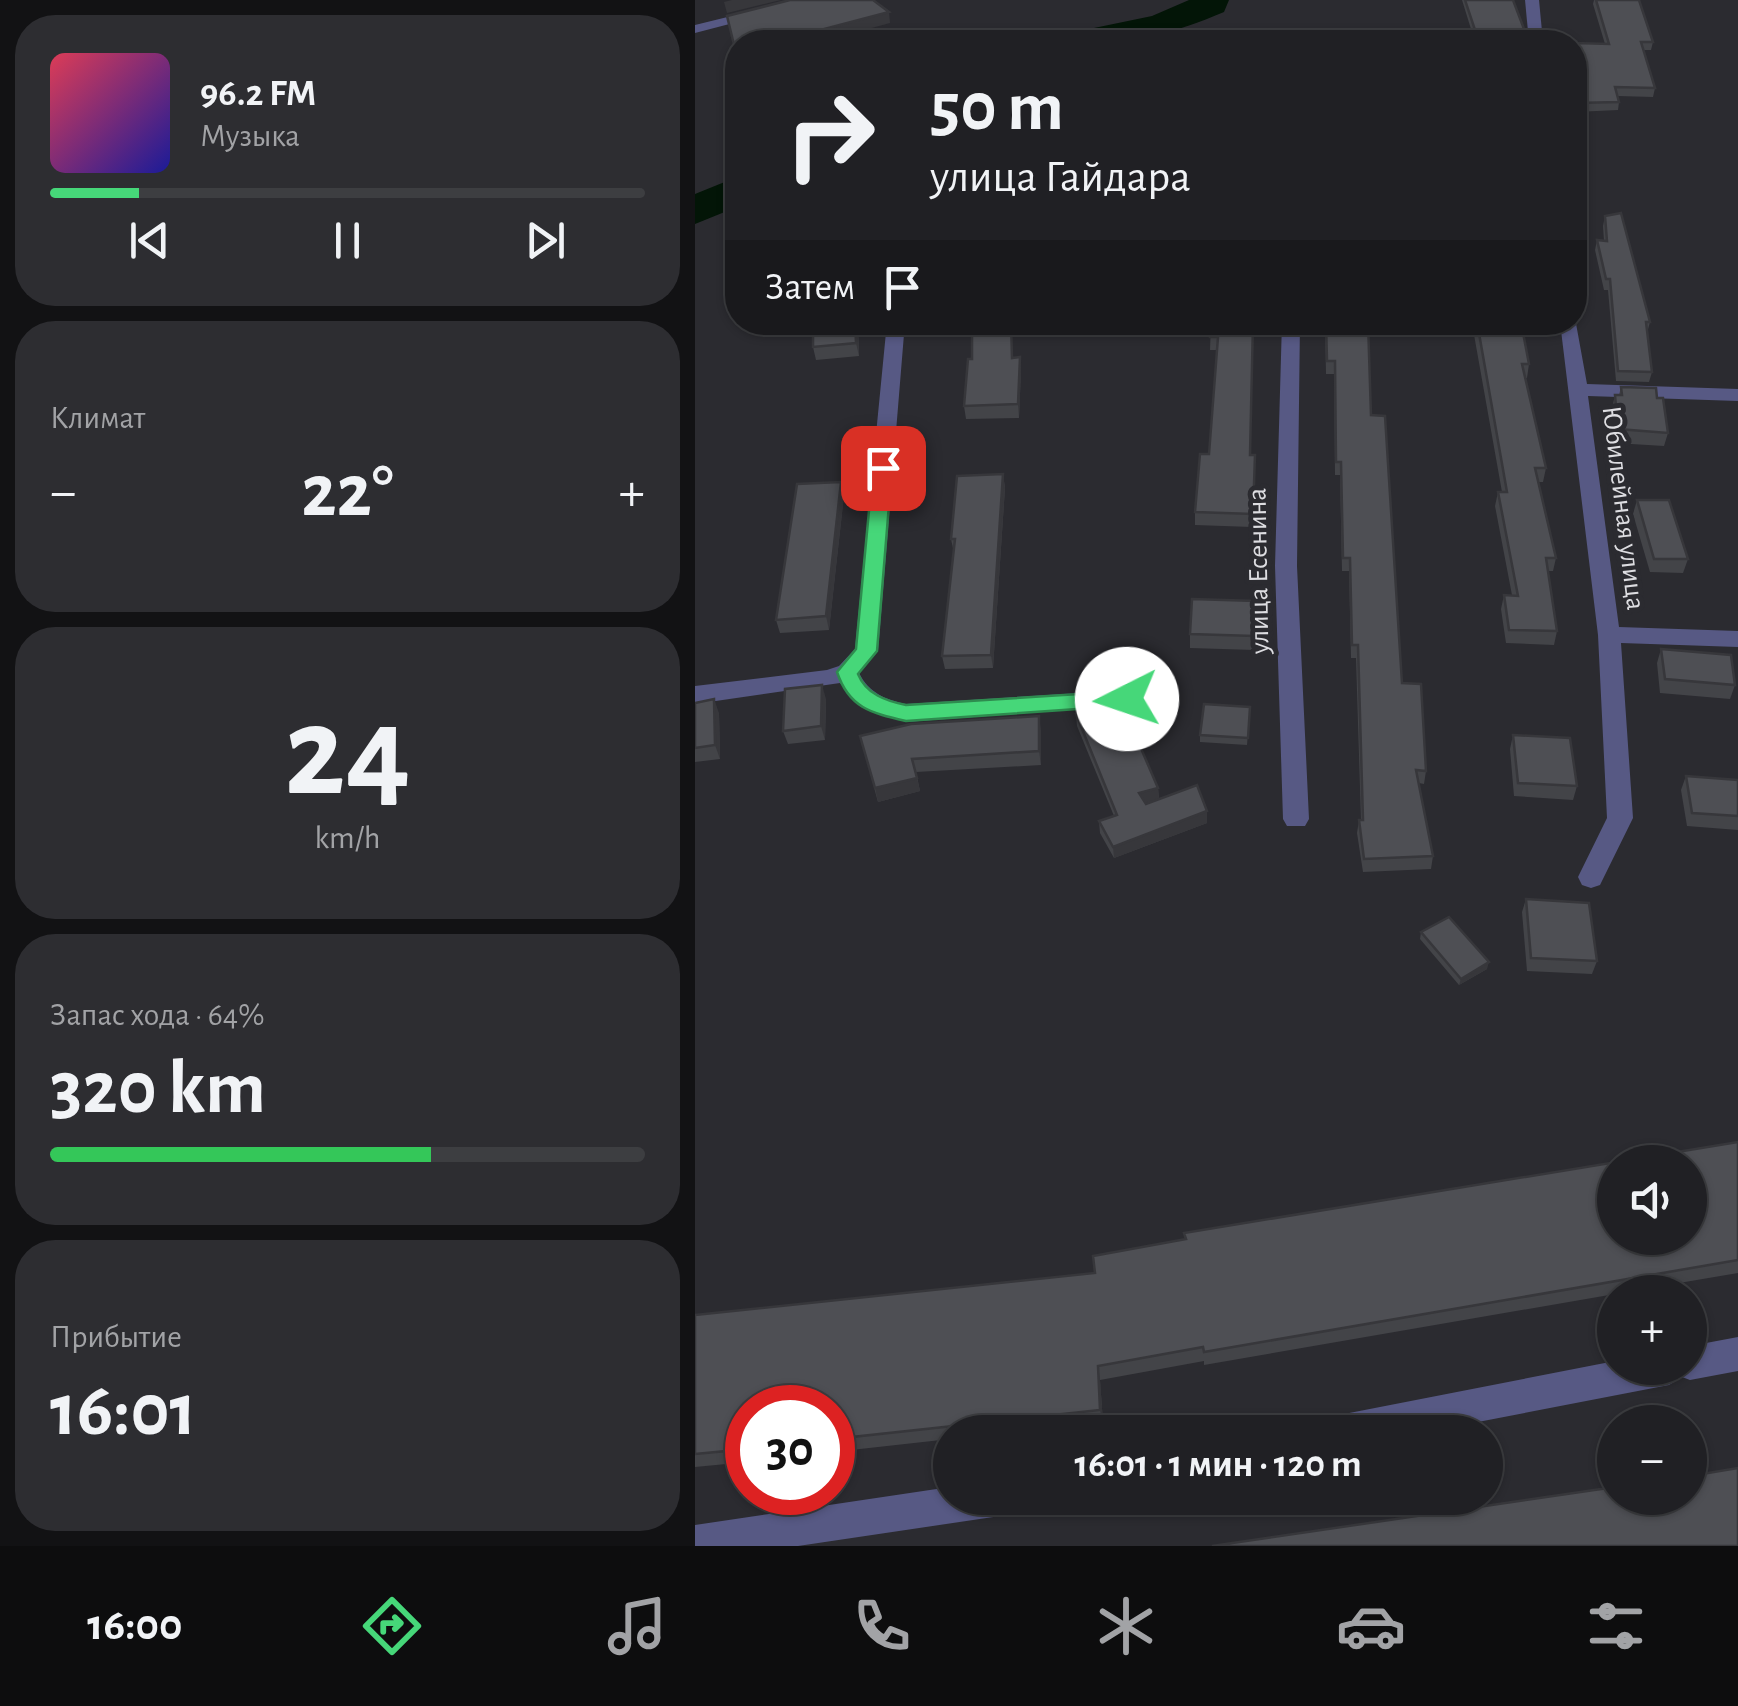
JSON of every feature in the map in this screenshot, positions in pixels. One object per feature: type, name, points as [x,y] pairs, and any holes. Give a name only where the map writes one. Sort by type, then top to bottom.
[{"type":"street","points":[[695,29],[814,0]]},
{"type":"street","points":[[1532,0],[1536,30]]},
{"type":"street","points":[[695,695],[847,672],[866,651],[895,335]]},
{"type":"street","name":"улица Есенина","points":[[1291,335],[1286,566],[1296,819]]},
{"type":"street","name":"Юбилейная улица","points":[[1571,335],[1609,634],[1620,818],[1591,877]]},
{"type":"street","name":"Юбилейная улица","points":[[1578,390],[1738,395]]},
{"type":"street","name":"Юбилейная улица","points":[[1609,634],[1738,639]]},
{"type":"street","points":[[847,672],[854,690],[881,708],[906,713],[1127,699]]},
{"type":"street","points":[[1707,1360],[1738,1354]]},
{"type":"street","points":[[1427,1415],[1597,1382]]},
{"type":"street","points":[[695,1543],[933,1508]]},
{"type":"building","points":[[790,0],[873,0],[889,12],[821,30],[730,30],[727,16]]},
{"type":"building","points":[[1465,0],[1513,0],[1524,30],[1475,30]]},
{"type":"building","points":[[1596,0],[1639,0],[1653,42],[1641,42],[1655,88],[1615,87],[1619,102],[1587,103],[1587,43],[1609,44]]},
{"type":"building","points":[[1621,213],[1650,322],[1646,322],[1652,372],[1618,371],[1610,279],[1606,279],[1597,240],[1607,241],[1605,216]]},
{"type":"building","points":[[813,335],[856,335],[856,343],[813,347]]},
{"type":"building","points":[[972,335],[1011,335],[1012,358],[1020,357],[1018,404],[964,406],[968,359],[972,359]]},
{"type":"building","points":[[1253,335],[1253,514],[1195,512],[1200,454],[1209,454],[1218,337],[1210,337]]},
{"type":"building","points":[[1326,335],[1368,335],[1371,415],[1385,416],[1402,683],[1421,684],[1426,771],[1416,770],[1433,856],[1364,859],[1359,820],[1363,820],[1358,645],[1352,645],[1350,558],[1343,558],[1341,462],[1336,462],[1335,361],[1327,361]]},
{"type":"building","points":[[1479,335],[1523,335],[1529,364],[1522,364],[1546,468],[1535,468],[1556,558],[1546,558],[1557,631],[1509,630],[1504,595],[1518,596],[1498,492],[1507,492]]},
{"type":"building","points":[[1621,387],[1656,388],[1657,398],[1663,398],[1668,433],[1618,429],[1615,395],[1622,395]]},
{"type":"building","points":[[1003,474],[991,655],[942,656],[955,539],[951,539],[957,476]]},
{"type":"building","points":[[841,482],[826,616],[776,620],[797,484]]},
{"type":"building","points":[[1637,500],[1669,500],[1688,559],[1654,559]]},
{"type":"building","points":[[1192,599],[1256,601],[1254,636],[1190,634]]},
{"type":"building","points":[[1661,649],[1731,655],[1735,685],[1665,679]]},
{"type":"building","points":[[822,685],[821,726],[783,731],[785,689]]},
{"type":"building","points":[[714,699],[715,745],[695,748],[695,703]]},
{"type":"building","points":[[1121,702],[1158,788],[1139,793],[1146,804],[1197,785],[1207,811],[1113,847],[1099,821],[1117,815],[1076,714]]},
{"type":"building","points":[[1204,704],[1250,707],[1248,738],[1200,735]]},
{"type":"building","points":[[1039,716],[1039,751],[912,759],[917,778],[875,788],[860,736],[911,724]]},
{"type":"building","points":[[1513,735],[1570,738],[1577,786],[1518,783]]},
{"type":"building","points":[[1686,776],[1738,780],[1738,816],[1692,813]]},
{"type":"building","points":[[1526,899],[1589,903],[1597,961],[1531,958]]},
{"type":"building","points":[[1449,917],[1489,962],[1461,979],[1421,932]]},
{"type":"building","points":[[1738,1142],[1738,1260],[1651,1275],[1597,1275],[1597,1284],[1204,1352],[1203,1347],[1098,1366],[1100,1410],[1054,1415],[933,1415],[933,1428],[855,1437],[855,1385],[725,1385],[725,1451],[695,1454],[695,1315],[1095,1273],[1093,1256],[1186,1239],[1184,1233],[1597,1165],[1597,1255],[1707,1255],[1707,1147]]},
{"type":"building","points":[[1738,1468],[1738,1546],[1212,1546],[1424,1515],[1503,1515],[1503,1503],[1597,1490],[1597,1515],[1707,1515],[1707,1473]]},
{"type":"waterway","points":[[1137,30],[1162,25],[1211,4],[1211,0]]},
{"type":"waterway","points":[[695,211],[725,196]]},
{"type":"route","points":[[883,468],[866,651],[847,672],[854,690],[881,708],[906,713],[1127,699]]}]
